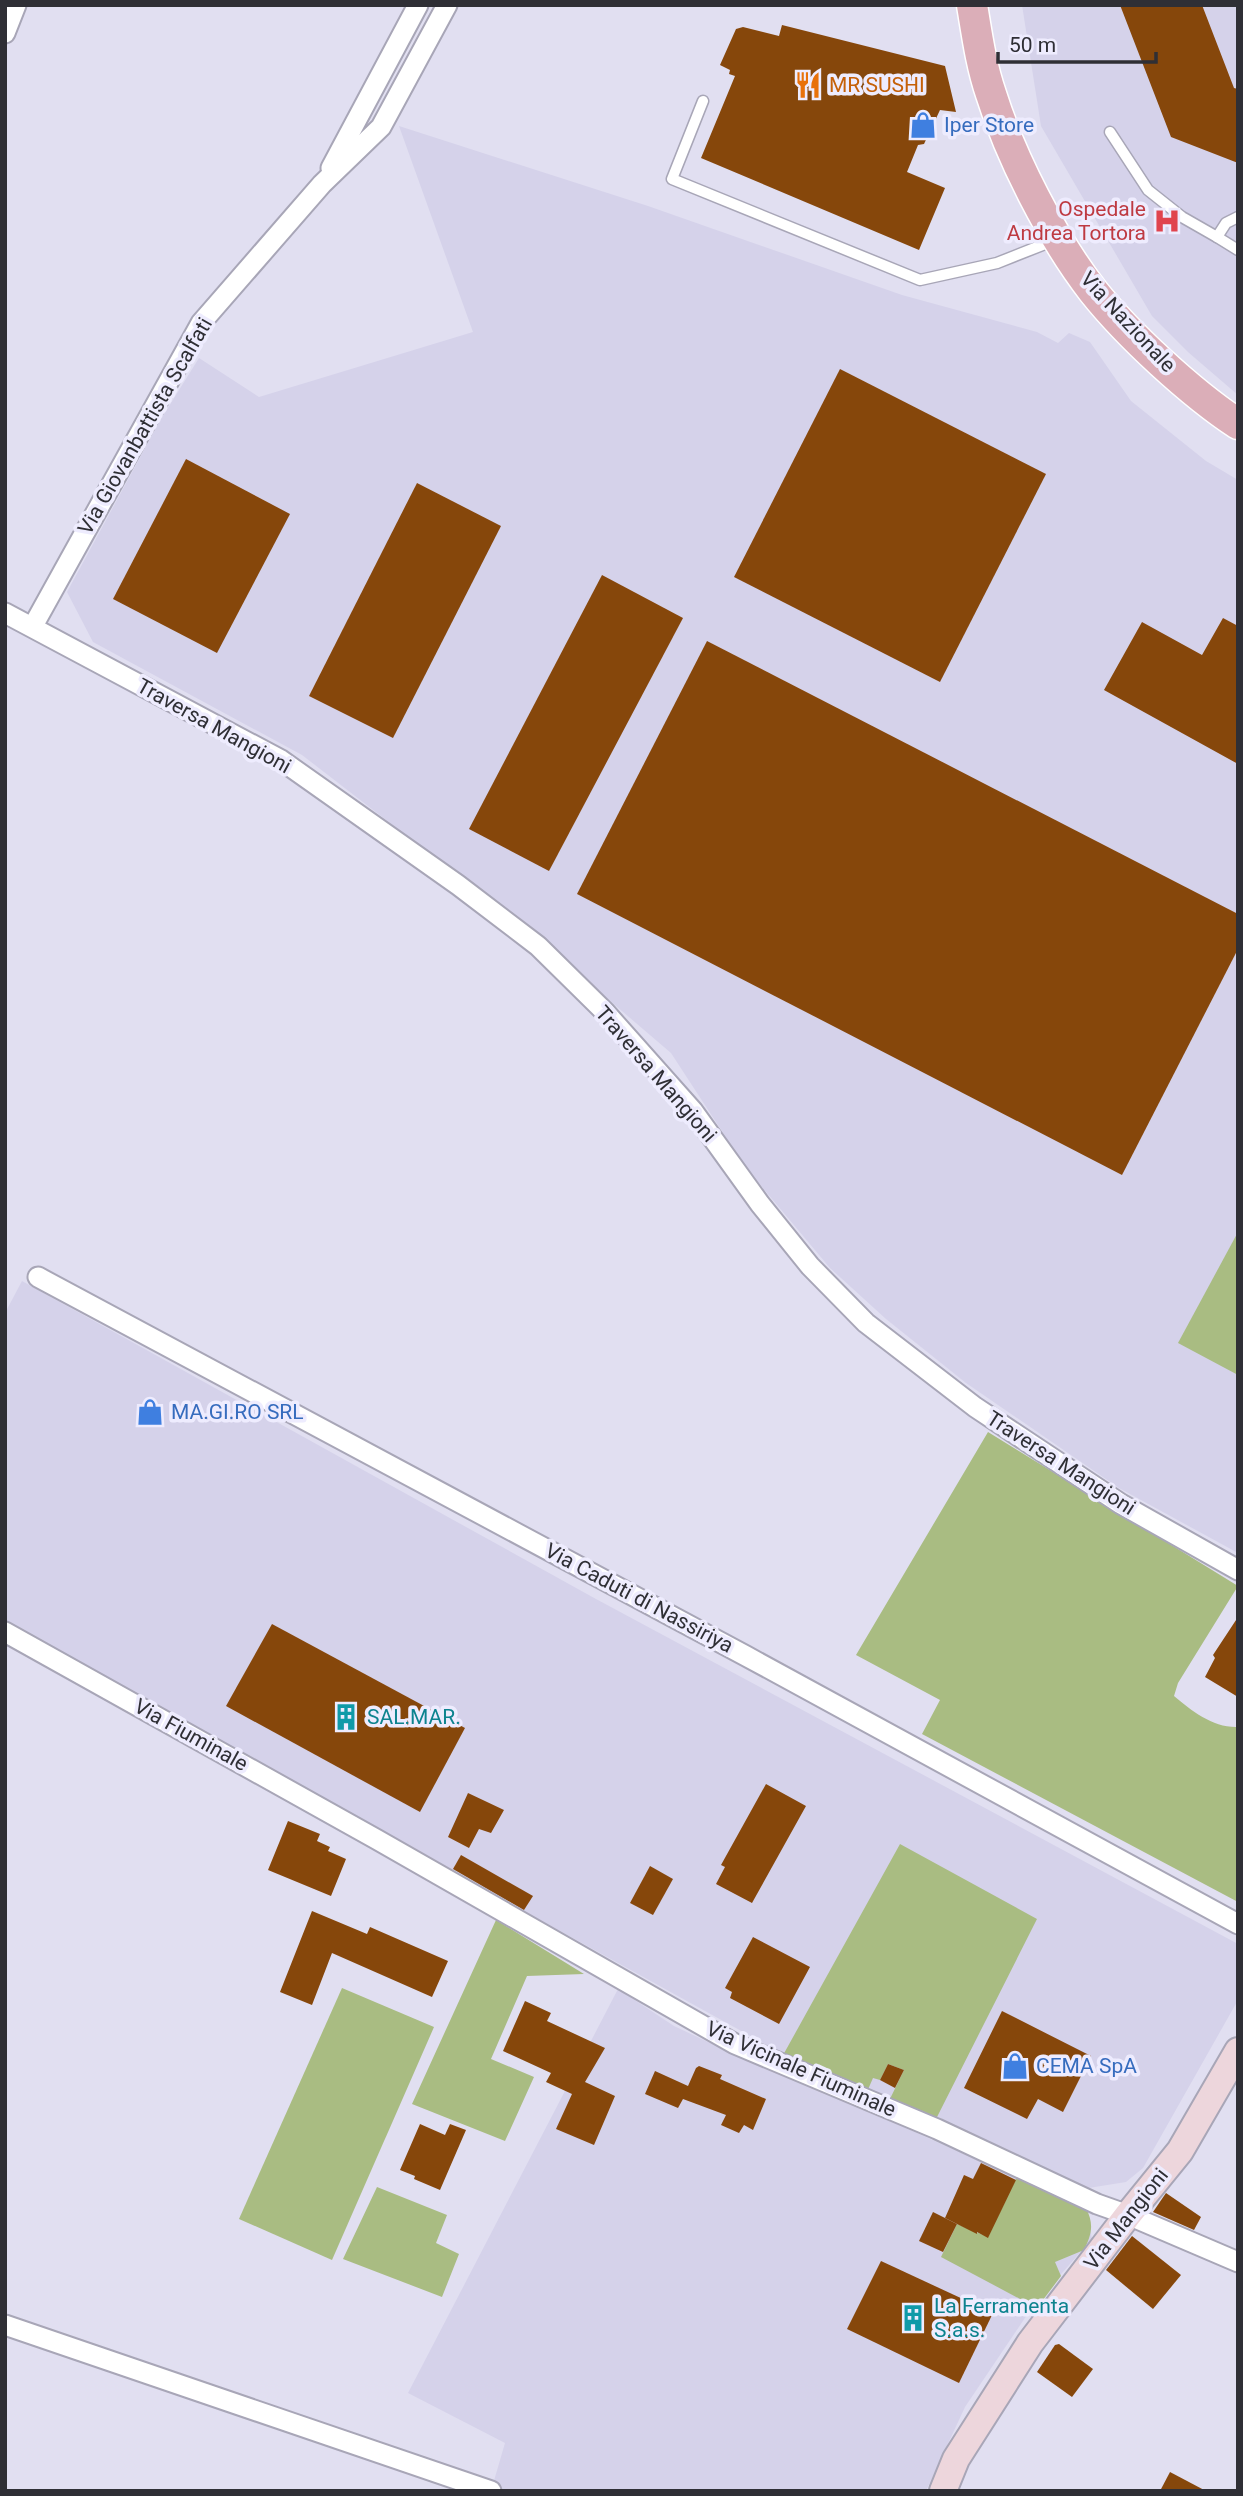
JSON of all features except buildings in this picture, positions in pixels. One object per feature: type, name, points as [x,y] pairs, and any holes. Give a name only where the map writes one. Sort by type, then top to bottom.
[{"type":"main road","name":"Via Nazionale","points":[[972,5],[990,93],[1024,174],[1060,241],[1094,291],[1146,347],[1219,412],[1238,424]]},
{"type":"street","points":[[5,33],[16,5]]},
{"type":"street","name":"Via Giovanbattista Scalfati","points":[[322,184],[418,5]]},
{"type":"street","name":"Via Giovanbattista Scalfati","points":[[33,626],[201,323],[322,184],[381,127],[447,5]]},
{"type":"street","points":[[5,613],[33,626]]},
{"type":"street","name":"Traversa Mangioni","points":[[33,626],[281,761],[457,885],[538,946],[605,1012],[693,1111],[760,1204],[810,1266],[866,1323],[987,1415],[1121,1504],[1238,1570]]},
{"type":"street","name":"Via Caduti di Nassiriya","points":[[38,1277],[746,1656],[1238,1924]]},
{"type":"street","name":"Via Fiuminale","points":[[5,1632],[376,1839]]},
{"type":"street","name":"Via Vicinale Fiuminale","points":[[376,1839],[735,2043],[937,2129],[1097,2204],[1128,2215]]},
{"type":"street","name":"Via Mangioni","points":[[943,2491],[956,2459],[1036,2328],[1180,2151],[1238,2051]]},
{"type":"street","points":[[1128,2215],[1238,2262]]},
{"type":"street","points":[[5,2325],[491,2491]]},
{"type":"lane","points":[[703,101],[672,179],[920,280],[997,263],[1045,244],[1060,241]]},
{"type":"lane","points":[[1110,132],[1148,190],[1182,217],[1238,250]]},
{"type":"lane","points":[[1217,237],[1226,223],[1238,217]]},
{"type":"shaded area","name":"Ospedale Andrea Tortora","points":[[1022,5],[1238,5],[1238,395],[1188,352],[1152,316],[1041,126]]},
{"type":"shaded area","points":[[399,126],[648,206],[902,295],[1037,332],[1058,343],[1069,333],[1090,342],[1131,401],[1206,461],[1238,480],[1238,1553],[1119,1488],[966,1383],[886,1319],[830,1268],[746,1168],[671,1053],[560,958],[447,867],[302,755],[93,642],[67,592],[161,419],[199,358],[259,397],[473,332]]},
{"type":"shaded area","points":[[22,1281],[596,1599],[1238,1944],[1238,2000],[1143,2168],[1126,2182],[1076,2190],[783,2054],[5,1625],[5,1313]]},
{"type":"shaded area","points":[[618,1989],[674,2026],[1071,2202],[1088,2219],[1092,2239],[1033,2306],[965,2407],[926,2491],[491,2491],[505,2443],[408,2393]]},
{"type":"green space","points":[[1238,1232],[1238,1375],[1178,1343]]},
{"type":"green space","points":[[988,1432],[1238,1586],[1178,1683],[1174,1696],[1212,1722],[1238,1727],[1238,1902],[922,1734],[940,1700],[856,1655]]},
{"type":"green space","points":[[900,1844],[1037,1919],[934,2123],[888,2103],[904,2070],[888,2064],[880,2080],[873,2078],[866,2094],[782,2057]]},
{"type":"green space","points":[[496,1920],[584,1974],[527,1976],[491,2059],[534,2077],[505,2141],[412,2104]]},
{"type":"green space","points":[[342,1988],[434,2027],[332,2260],[239,2219]]},
{"type":"green space","points":[[1019,2173],[1086,2208],[1091,2224],[1084,2250],[1055,2262],[1061,2276],[1037,2308],[941,2257],[957,2224],[988,2237]]},
{"type":"green space","points":[[377,2187],[447,2215],[436,2243],[459,2254],[442,2297],[343,2259]]},
{"type":"place","name":"MR SUSHI","points":[[808,85]]},
{"type":"place","name":"Iper Store","points":[[923,125]]},
{"type":"place","name":"Ospedale Andrea Tortora","points":[[1167,221]]},
{"type":"place","name":"MA.GI.RO SRL","points":[[150,1412]]},
{"type":"place","name":"SAL.MAR.","points":[[346,1717]]},
{"type":"place","name":"CEMA SpA","points":[[1015,2066]]},
{"type":"place","name":"La Ferramenta S.a.s.","points":[[913,2318]]}]
